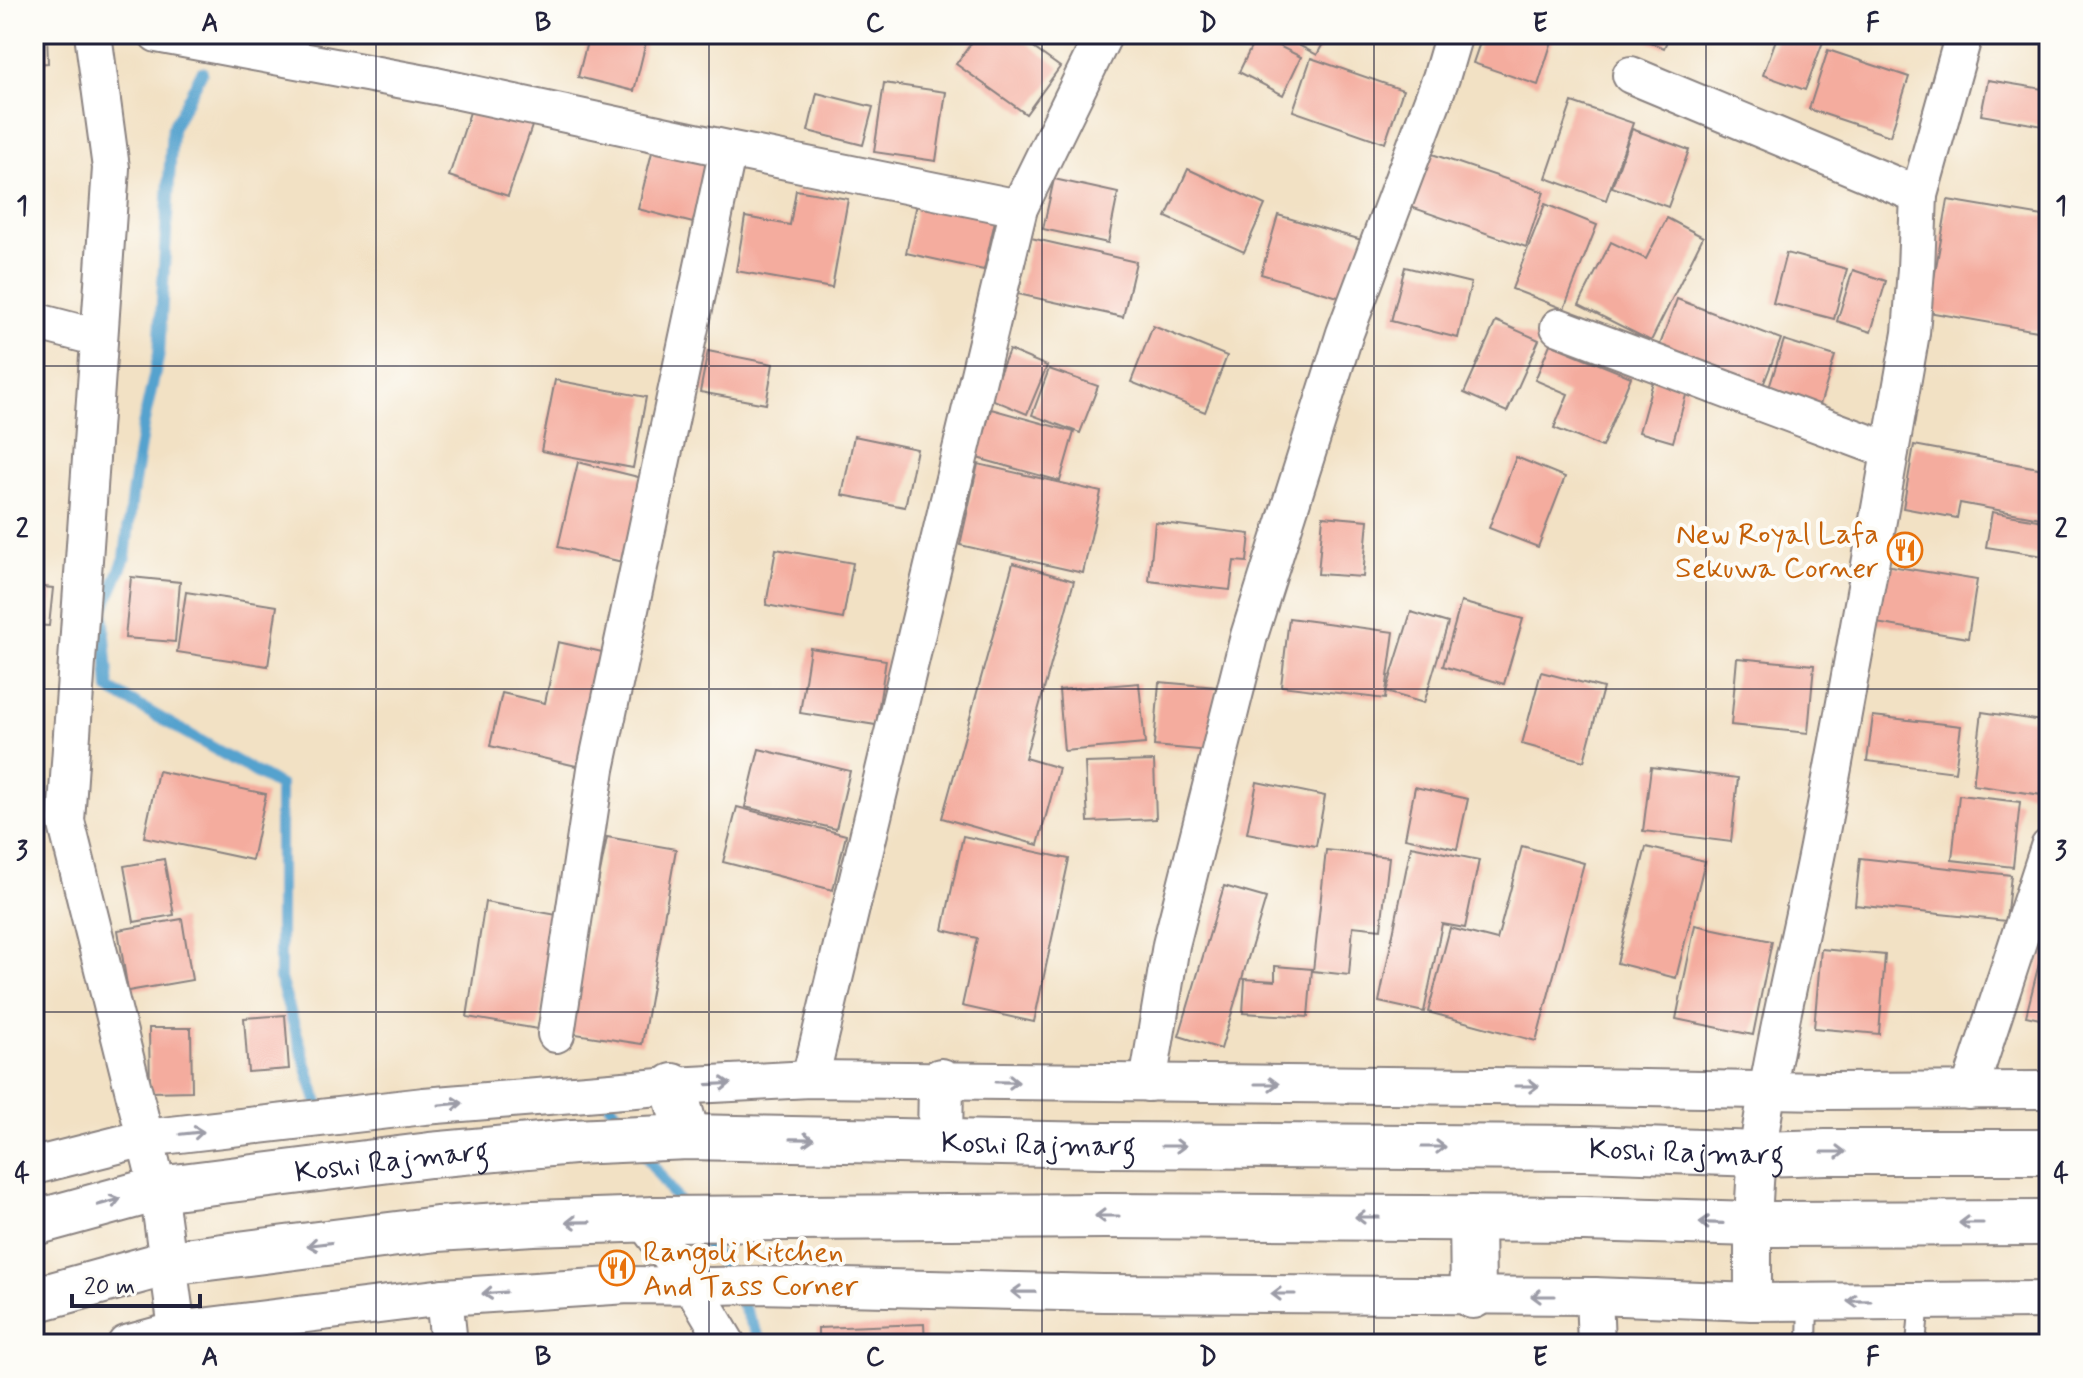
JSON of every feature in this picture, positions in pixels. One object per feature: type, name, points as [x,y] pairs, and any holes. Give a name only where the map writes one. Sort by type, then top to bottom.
[{"type":"main road","points":[[940,1141],[941,1081]]},
{"type":"main road","points":[[657,1087],[678,1138]]},
{"type":"main road","name":"Koshi Rajmarg","points":[[34,1223],[158,1189],[430,1155],[678,1138],[1585,1148],[1758,1154],[2049,1152]]},
{"type":"main road","points":[[34,1300],[168,1263],[437,1229],[533,1223],[707,1218],[1088,1216],[1472,1218],[1754,1224],[2049,1223]]},
{"type":"main road","points":[[1472,1218],[1473,1296]]},
{"type":"street","points":[[93,34],[111,168],[99,338],[50,818],[158,1189],[178,1337]]},
{"type":"street","points":[[157,34],[436,86],[1019,208]]},
{"type":"street","points":[[810,1079],[1019,208],[1104,34]]},
{"type":"street","points":[[1148,1083],[1171,945],[1249,636],[1345,333],[1441,78],[1454,34]]},
{"type":"street","points":[[1753,1302],[1758,1154],[1767,1090],[1816,859],[1911,333],[1919,195],[1964,34]]},
{"type":"street","points":[[1631,75],[1919,195]]},
{"type":"street","points":[[556,1034],[596,769],[728,149]]},
{"type":"street","points":[[34,321],[99,338]]},
{"type":"street","points":[[1559,327],[1890,451]]},
{"type":"street","points":[[1969,1091],[2049,847]]},
{"type":"street","points":[[34,1166],[145,1138],[424,1106],[657,1087],[810,1079],[1767,1090],[2049,1090]]},
{"type":"street","points":[[649,1219],[702,1286],[727,1344]]},
{"type":"street","points":[[126,1344],[444,1297],[628,1285],[1103,1293],[1594,1296],[1753,1302],[2049,1300]]},
{"type":"street","points":[[1594,1296],[1596,1344]]},
{"type":"street","points":[[444,1297],[449,1344]]},
{"type":"lane","points":[[1916,1344],[1920,1300]]},
{"type":"lane","points":[[1807,1344],[1808,1302]]},
{"type":"building","points":[[34,34],[47,34],[48,63],[34,64]]},
{"type":"building","points":[[589,34],[648,34],[634,91],[578,77]]},
{"type":"building","points":[[978,34],[1014,34],[1060,67],[1026,114],[956,64]]},
{"type":"building","points":[[1278,34],[1328,34],[1317,55]]},
{"type":"building","points":[[1483,34],[1540,34],[1553,38],[1538,85],[1473,63]]},
{"type":"building","points":[[1631,34],[1670,34],[1664,48]]},
{"type":"building","points":[[1778,34],[1810,34],[1824,39],[1805,90],[1763,75]]},
{"type":"building","points":[[1257,35],[1301,57],[1283,95],[1239,72]]},
{"type":"building","points":[[1828,50],[1909,77],[1890,136],[1809,109]]},
{"type":"building","points":[[1311,58],[1403,90],[1385,143],[1293,111]]},
{"type":"building","points":[[1988,80],[2049,90],[2049,127],[1981,115]]},
{"type":"building","points":[[884,83],[946,92],[936,161],[874,152]]},
{"type":"building","points":[[817,93],[873,107],[863,145],[808,131]]},
{"type":"building","points":[[1572,102],[1633,123],[1606,200],[1546,178]]},
{"type":"building","points":[[472,106],[532,126],[508,196],[449,176]]},
{"type":"building","points":[[1632,129],[1689,150],[1668,207],[1612,187]]},
{"type":"building","points":[[654,144],[709,157],[693,223],[638,209]]},
{"type":"building","points":[[1429,153],[1544,192],[1526,247],[1411,207]]},
{"type":"building","points":[[1188,169],[1265,205],[1244,252],[1166,217]]},
{"type":"building","points":[[1054,179],[1118,193],[1108,243],[1043,229]]},
{"type":"building","points":[[796,190],[848,199],[832,288],[736,271],[745,217],[790,225]]},
{"type":"building","points":[[919,195],[997,212],[984,270],[906,253]]},
{"type":"building","points":[[1948,200],[2049,217],[2049,333],[1928,312]]},
{"type":"building","points":[[1545,204],[1597,225],[1564,309],[1512,289]]},
{"type":"building","points":[[1278,215],[1365,241],[1348,300],[1261,274]]},
{"type":"building","points":[[1667,218],[1703,237],[1651,341],[1579,305],[1611,242],[1646,259]]},
{"type":"building","points":[[1031,238],[1136,262],[1123,317],[1018,294]]},
{"type":"building","points":[[1786,253],[1847,269],[1834,319],[1773,303]]},
{"type":"building","points":[[1405,267],[1471,283],[1458,338],[1391,321]]},
{"type":"building","points":[[1853,270],[1886,281],[1871,332],[1837,321]]},
{"type":"building","points":[[1677,299],[1781,339],[1760,393],[1657,353]]},
{"type":"building","points":[[1496,321],[1539,340],[1507,412],[1464,393]]},
{"type":"building","points":[[1153,326],[1227,356],[1205,412],[1131,382]]},
{"type":"building","points":[[1784,340],[1835,356],[1820,405],[1769,388]]},
{"type":"building","points":[[1550,344],[1631,377],[1602,447],[1554,428],[1568,394],[1535,380]]},
{"type":"building","points":[[1009,350],[1047,366],[1027,414],[989,398]]},
{"type":"building","points":[[708,351],[773,364],[766,404],[700,392]]},
{"type":"building","points":[[1049,369],[1098,386],[1080,433],[1032,415]]},
{"type":"building","points":[[1654,378],[1688,388],[1673,442],[1639,432]]},
{"type":"building","points":[[555,380],[646,397],[633,468],[541,451]]},
{"type":"building","points":[[991,409],[1074,432],[1060,481],[977,458]]},
{"type":"building","points":[[854,436],[917,449],[905,507],[842,495]]},
{"type":"building","points":[[1914,445],[2049,470],[2046,519],[1960,503],[1957,518],[1903,508]]},
{"type":"building","points":[[1516,457],[1565,477],[1538,547],[1489,528]]},
{"type":"building","points":[[578,462],[650,480],[631,564],[558,547]]},
{"type":"building","points":[[978,464],[1101,492],[1083,573],[960,545]]},
{"type":"building","points":[[1992,512],[2049,522],[2049,557],[1986,547]]},
{"type":"building","points":[[1323,516],[1368,520],[1363,577],[1318,574]]},
{"type":"building","points":[[1155,522],[1250,534],[1247,562],[1234,561],[1230,590],[1149,581]]},
{"type":"building","points":[[776,549],[853,563],[843,619],[766,605]]},
{"type":"building","points":[[1013,563],[1074,581],[1025,758],[1059,768],[1038,845],[942,818]]},
{"type":"building","points":[[1885,565],[1977,580],[1968,638],[1876,623]]},
{"type":"building","points":[[131,577],[180,582],[175,642],[125,638]]},
{"type":"building","points":[[34,586],[53,588],[49,626],[34,625]]},
{"type":"building","points":[[186,592],[277,606],[268,666],[177,652]]},
{"type":"building","points":[[1461,602],[1523,619],[1504,684],[1443,666]]},
{"type":"building","points":[[1411,612],[1448,623],[1424,703],[1386,692]]},
{"type":"building","points":[[1289,618],[1394,632],[1385,699],[1281,686]]},
{"type":"building","points":[[558,642],[611,654],[585,768],[490,746],[502,693],[545,703]]},
{"type":"building","points":[[810,648],[886,660],[876,725],[800,713]]},
{"type":"building","points":[[1737,658],[1814,665],[1808,733],[1731,725]]},
{"type":"building","points":[[1541,672],[1603,688],[1584,761],[1522,744]]},
{"type":"building","points":[[1159,682],[1216,687],[1210,751],[1154,746]]},
{"type":"building","points":[[1139,683],[1145,744],[1064,751],[1059,690]]},
{"type":"building","points":[[1982,712],[2049,722],[2049,796],[1973,785]]},
{"type":"building","points":[[1873,716],[1961,726],[1955,772],[1867,761]]},
{"type":"building","points":[[759,749],[850,771],[836,829],[745,807]]},
{"type":"building","points":[[1154,761],[1156,819],[1088,822],[1085,763]]},
{"type":"building","points":[[1651,767],[1738,778],[1731,842],[1643,831]]},
{"type":"building","points":[[158,771],[266,794],[252,860],[144,837]]},
{"type":"building","points":[[1257,782],[1325,796],[1316,846],[1247,833]]},
{"type":"building","points":[[1415,787],[1468,799],[1457,849],[1405,838]]},
{"type":"building","points":[[1959,795],[2020,802],[2013,867],[1952,860]]},
{"type":"building","points":[[737,807],[846,835],[833,890],[723,862]]},
{"type":"building","points":[[963,836],[1069,859],[1034,1022],[962,1006],[977,938],[943,930]]},
{"type":"building","points":[[607,837],[676,849],[642,1044],[569,1033]]},
{"type":"building","points":[[1411,846],[1479,860],[1465,928],[1442,924],[1424,1012],[1379,1002]]},
{"type":"building","points":[[1522,846],[1584,863],[1536,1041],[1428,1012],[1450,928],[1497,940]]},
{"type":"building","points":[[1646,847],[1705,861],[1676,978],[1617,963]]},
{"type":"building","points":[[1326,850],[1389,857],[1381,929],[1353,926],[1349,975],[1313,971]]},
{"type":"building","points":[[1860,858],[2011,875],[2006,921],[1855,905]]},
{"type":"building","points":[[164,859],[174,915],[134,922],[124,866]]},
{"type":"building","points":[[1224,886],[1266,898],[1221,1049],[1179,1036]]},
{"type":"building","points":[[485,902],[557,915],[538,1029],[467,1017]]},
{"type":"building","points":[[182,919],[192,980],[128,991],[118,930]]},
{"type":"building","points":[[1695,925],[1772,941],[1753,1035],[1676,1019]]},
{"type":"building","points":[[2046,935],[2049,936],[2049,1021],[2026,1016]]},
{"type":"building","points":[[1821,949],[1885,955],[1879,1034],[1814,1028]]},
{"type":"building","points":[[1275,966],[1312,969],[1308,1017],[1243,1013],[1245,979],[1275,981]]},
{"type":"building","points":[[285,1015],[289,1069],[248,1072],[244,1018]]},
{"type":"building","points":[[149,1028],[191,1028],[192,1091],[150,1092]]},
{"type":"building","points":[[924,1324],[925,1344],[818,1344],[818,1328]]},
{"type":"building","points":[[1100,1339],[1101,1344],[1054,1344],[1054,1342]]},
{"type":"waterway","points":[[202,72],[172,129],[159,354],[143,426],[125,558],[103,610],[109,689],[280,786],[280,979],[317,1101],[324,1113]]},
{"type":"waterway","points":[[605,1097],[629,1131]]},
{"type":"waterway","points":[[642,1150],[684,1210]]},
{"type":"waterway","points":[[697,1229],[722,1264],[762,1344]]},
{"type":"place","name":"New Royal Lafa Sekuwa Corner","points":[[1905,550]]},
{"type":"place","name":"Rangoli Kitchen And Tass Corner","points":[[617,1268]]}]
